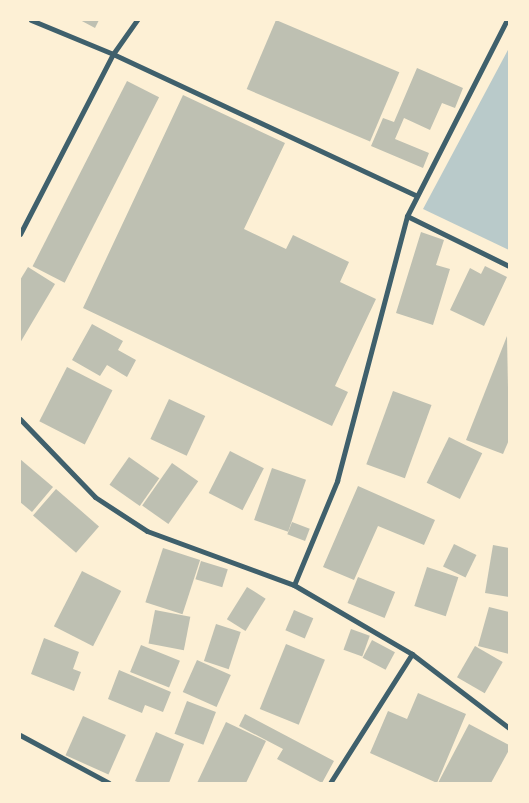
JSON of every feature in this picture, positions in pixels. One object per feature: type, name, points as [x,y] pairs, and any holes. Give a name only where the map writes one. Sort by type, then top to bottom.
[{"type":"street","points":[[31,20],[113,54],[416,195]]},
{"type":"street","points":[[20,234],[113,54],[137,20]]},
{"type":"street","points":[[294,585],[337,481],[407,216],[416,195],[507,20]]},
{"type":"street","points":[[407,216],[509,266]]},
{"type":"street","points":[[20,419],[95,497],[147,532],[294,585],[412,654],[509,728]]},
{"type":"street","points":[[330,783],[412,654]]},
{"type":"street","points":[[20,735],[109,783]]},
{"type":"shaded area","points":[[509,48],[509,250],[423,209]]},
{"type":"building","points":[[80,20],[99,20],[95,28]]},
{"type":"building","points":[[276,20],[399,72],[370,141],[247,89]]},
{"type":"building","points":[[417,68],[463,88],[455,108],[442,103],[430,130],[404,118],[395,139],[429,153],[423,168],[371,146],[383,118],[394,122]]},
{"type":"building","points":[[127,81],[159,97],[65,283],[33,266]]},
{"type":"building","points":[[183,95],[285,143],[244,229],[286,249],[293,235],[349,262],[340,282],[376,299],[335,386],[348,392],[332,426],[83,308]]},
{"type":"building","points":[[421,232],[444,240],[436,265],[450,269],[433,325],[396,313]]},
{"type":"building","points":[[485,266],[507,277],[484,326],[450,310],[470,268],[481,274]]},
{"type":"building","points":[[28,267],[55,284],[20,343],[20,280]]},
{"type":"building","points":[[92,324],[123,341],[118,350],[136,360],[127,377],[107,365],[100,376],[72,360]]},
{"type":"building","points":[[507,336],[509,440],[503,454],[466,440]]},
{"type":"building","points":[[67,367],[112,390],[85,445],[39,421]]},
{"type":"building","points":[[393,391],[432,405],[405,478],[366,464]]},
{"type":"building","points":[[169,399],[205,416],[187,456],[150,439]]},
{"type":"building","points":[[449,437],[482,453],[460,499],[427,483]]},
{"type":"building","points":[[230,451],[264,468],[243,510],[209,493]]},
{"type":"building","points":[[129,457],[159,478],[140,506],[109,485]]},
{"type":"building","points":[[20,459],[53,487],[32,512],[20,502]]},
{"type":"building","points":[[172,463],[198,481],[168,524],[142,506]]},
{"type":"building","points":[[272,468],[306,480],[288,532],[254,520]]},
{"type":"building","points":[[358,486],[435,520],[424,545],[378,526],[354,580],[323,567]]},
{"type":"building","points":[[56,489],[99,526],[76,553],[33,515]]},
{"type":"building","points":[[292,522],[310,529],[305,541],[287,534]]},
{"type":"building","points":[[454,544],[476,555],[466,577],[443,566]]},
{"type":"building","points":[[493,545],[509,548],[509,597],[485,593]]},
{"type":"building","points":[[163,548],[200,560],[182,614],[145,602]]},
{"type":"building","points":[[201,561],[228,569],[222,587],[195,579]]},
{"type":"building","points":[[427,567],[458,577],[446,616],[414,606]]},
{"type":"building","points":[[82,571],[121,591],[93,646],[54,626]]},
{"type":"building","points":[[358,577],[395,592],[385,618],[348,603]]},
{"type":"building","points":[[247,587],[266,599],[246,631],[227,619]]},
{"type":"building","points":[[489,607],[509,612],[509,654],[478,646]]},
{"type":"building","points":[[155,610],[190,617],[184,650],[149,643]]},
{"type":"building","points":[[294,610],[313,618],[305,638],[285,630]]},
{"type":"building","points":[[216,624],[241,632],[229,669],[204,661]]},
{"type":"building","points":[[351,629],[370,636],[362,657],[343,650]]},
{"type":"building","points":[[44,638],[79,652],[73,669],[81,672],[74,691],[31,674]]},
{"type":"building","points":[[372,640],[395,652],[386,670],[363,658]]},
{"type":"building","points":[[286,644],[325,660],[299,725],[260,709]]},
{"type":"building","points":[[141,645],[180,661],[169,688],[130,672]]},
{"type":"building","points":[[475,646],[503,662],[485,693],[457,677]]},
{"type":"building","points":[[197,660],[231,675],[217,707],[183,692]]},
{"type":"building","points":[[119,670],[171,692],[163,712],[145,705],[142,713],[108,699]]},
{"type":"building","points":[[418,693],[466,714],[437,783],[370,753],[388,711],[407,719]]},
{"type":"building","points":[[187,701],[216,712],[203,745],[174,734]]},
{"type":"building","points":[[245,714],[334,761],[322,783],[277,759],[283,749],[239,726]]},
{"type":"building","points":[[83,716],[126,735],[108,774],[66,755]]},
{"type":"building","points":[[226,722],[266,741],[246,783],[197,783]]},
{"type":"building","points":[[469,724],[509,745],[509,750],[491,783],[438,783]]},
{"type":"building","points":[[156,732],[184,744],[169,783],[140,783],[135,781]]}]
